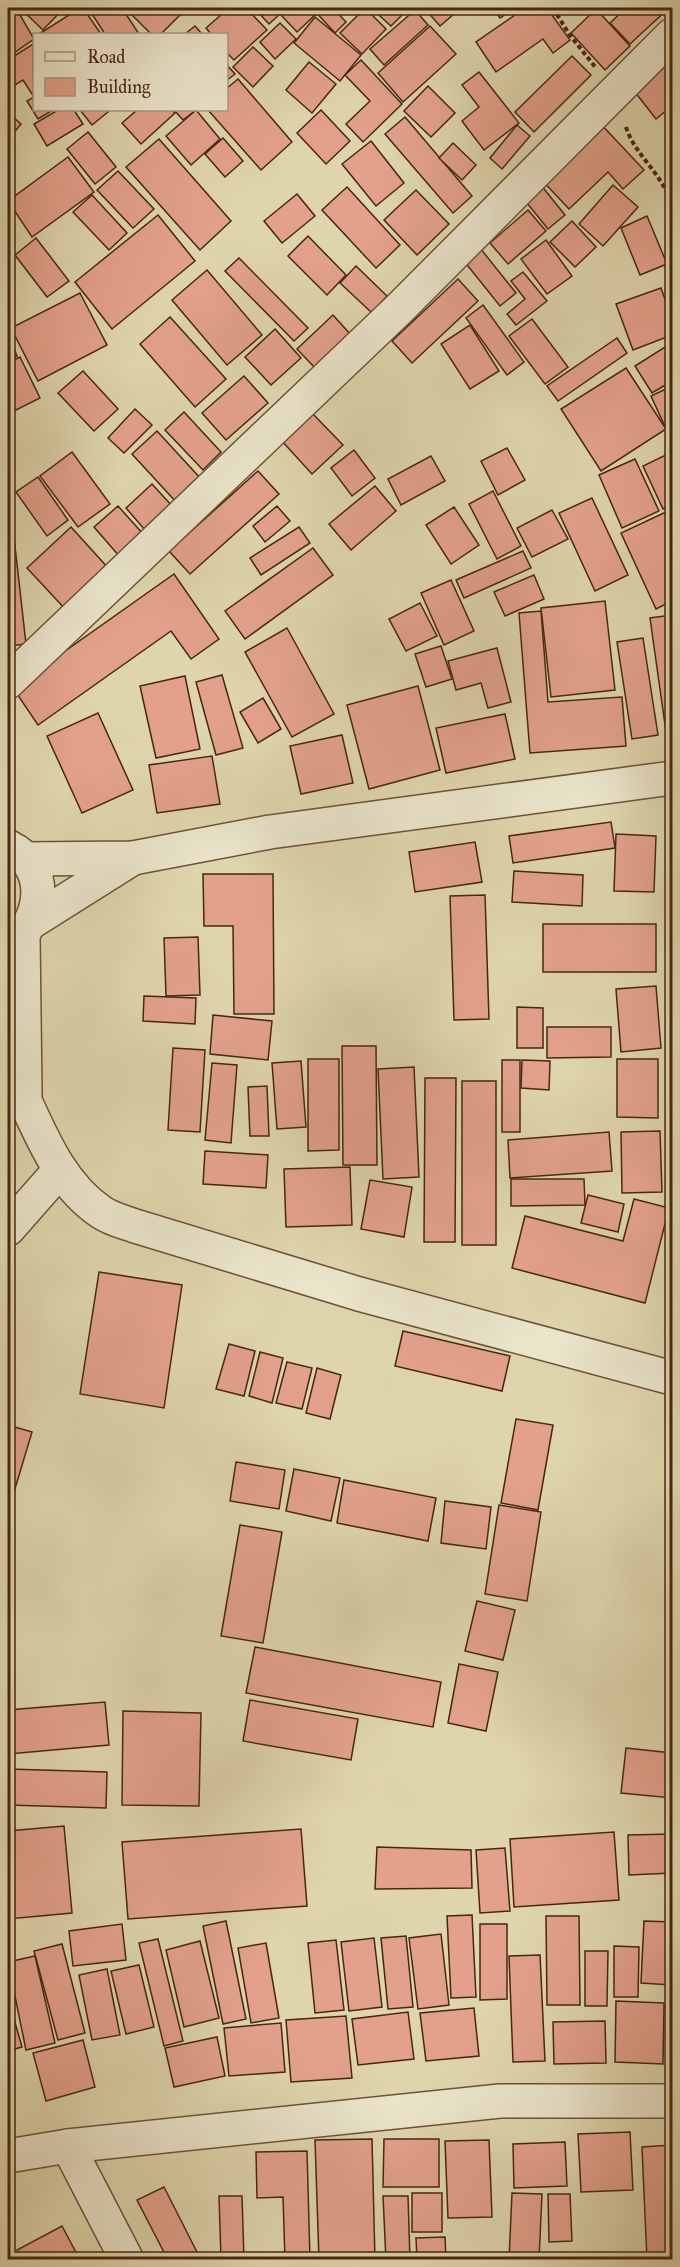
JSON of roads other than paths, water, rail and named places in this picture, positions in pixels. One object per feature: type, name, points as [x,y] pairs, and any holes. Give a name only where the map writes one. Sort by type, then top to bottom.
[{"type":"street","points":[[8,682],[399,309],[672,34]]},
{"type":"street","points":[[16,853],[133,858],[270,832],[672,778]]},
{"type":"street","points":[[16,853],[34,873],[38,888],[38,905],[21,934],[25,1097]]},
{"type":"street","points":[[21,934],[133,858]]},
{"type":"street","points":[[8,1066],[59,1171],[79,1194],[103,1213],[135,1226],[359,1294],[672,1378]]},
{"type":"street","points":[[8,1229],[59,1171]]},
{"type":"street","points":[[8,2156],[68,2146],[500,2101],[672,2101]]},
{"type":"street","points":[[68,2146],[127,2259]]}]
